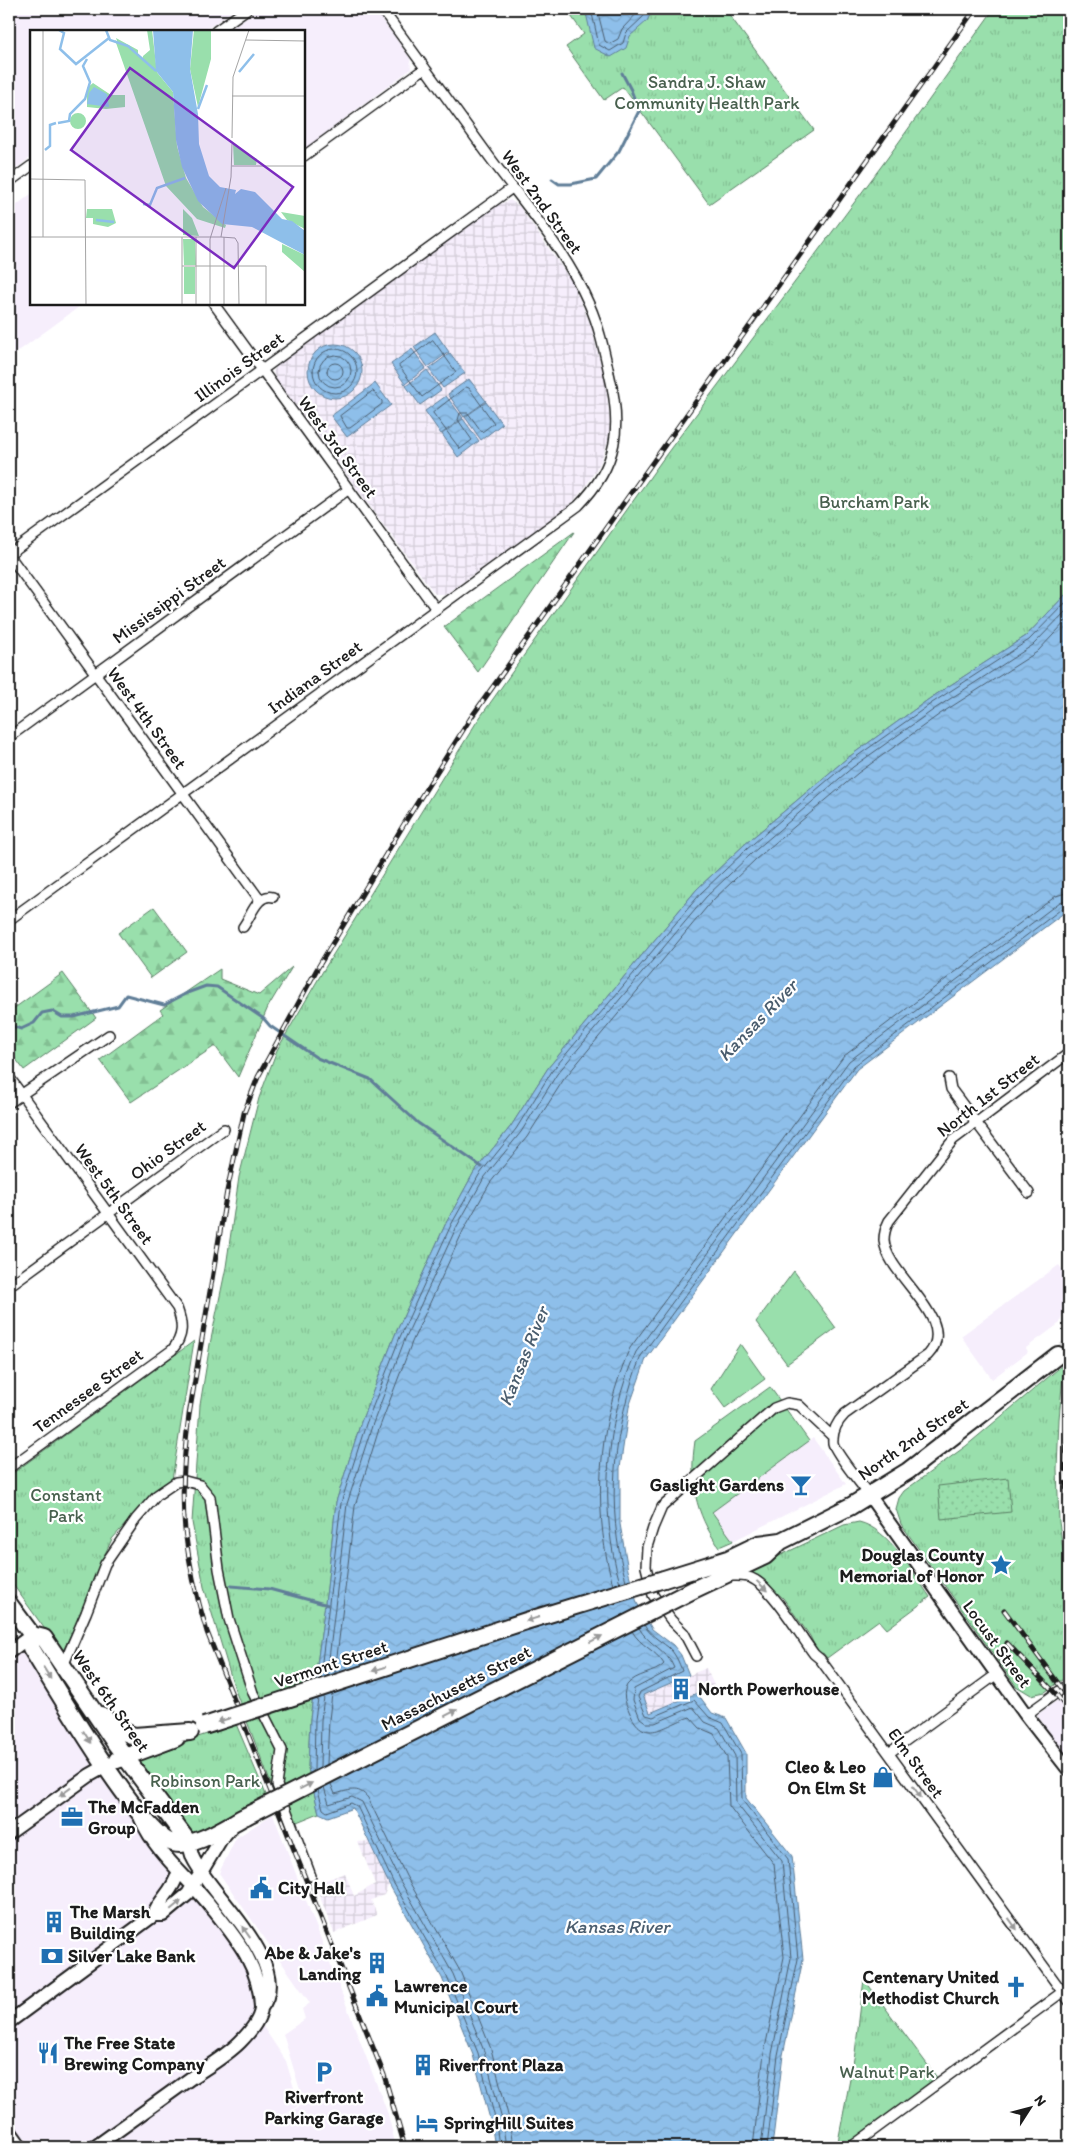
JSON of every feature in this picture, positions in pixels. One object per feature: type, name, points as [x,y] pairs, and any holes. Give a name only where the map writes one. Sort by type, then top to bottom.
[{"type":"highway","name":"North 2nd Street","points":[[693,1590],[765,1556],[781,1542],[869,1495],[931,1455],[1058,1355]]},
{"type":"highway","name":"North 2nd Street","points":[[685,1573],[728,1559],[759,1544],[781,1542]]},
{"type":"highway","name":"Vermont Street","points":[[106,1766],[197,1729],[526,1621],[685,1573]]},
{"type":"highway","name":"Massachusetts Street","points":[[189,1843],[198,1841],[693,1590]]},
{"type":"highway","name":"West 6th Street","points":[[9,1604],[32,1636],[31,1648],[140,1816],[163,1839],[174,1844],[189,1843]]},
{"type":"highway","name":"West 6th Street","points":[[32,1636],[44,1638],[125,1757],[189,1843]]},
{"type":"highway","points":[[88,1704],[112,1724],[130,1735],[197,1729]]},
{"type":"street","points":[[217,30],[247,9]]},
{"type":"street","name":"West 2nd Street","points":[[382,9],[566,262],[589,303],[600,334],[613,390],[616,439]]},
{"type":"street","points":[[305,155],[425,68]]},
{"type":"street","points":[[9,182],[30,167]]},
{"type":"street","name":"Illinois Street","points":[[9,554],[512,188]]},
{"type":"street","name":"West 3rd Street","points":[[215,305],[436,609]]},
{"type":"street","name":"Indiana Street","points":[[9,920],[578,506],[588,496],[601,476],[616,439]]},
{"type":"street","name":"Mississippi Street","points":[[9,736],[349,489]]},
{"type":"street","name":"West 4th Street","points":[[9,554],[260,900]]},
{"type":"street","points":[[242,927],[260,900],[266,896],[273,897]]},
{"type":"street","points":[[9,1103],[109,1035]]},
{"type":"street","name":"North 1st Street","points":[[833,1437],[838,1422],[845,1414],[928,1355],[937,1340],[934,1322],[889,1258],[884,1242],[885,1231],[895,1214],[946,1147],[975,1122],[1069,1052]]},
{"type":"street","name":"West 5th Street","points":[[9,1077],[177,1308],[181,1319],[181,1335]]},
{"type":"street","points":[[949,1078],[951,1089],[1029,1193]]},
{"type":"street","name":"Ohio Street","points":[[9,1286],[224,1129]]},
{"type":"street","name":"Tennessee Street","points":[[9,1468],[172,1350],[181,1335]]},
{"type":"street","points":[[696,1656],[684,1633],[671,1620],[652,1595],[646,1566],[647,1547],[662,1506],[774,1408],[786,1403],[799,1405],[833,1437]]},
{"type":"street","name":"Locust Street","points":[[833,1437],[835,1448],[1026,1715],[1069,1770]]},
{"type":"street","points":[[63,1666],[105,1564],[136,1519],[157,1495],[176,1482],[184,1481],[201,1485],[210,1497],[219,1569],[229,1619],[253,1693],[282,1750],[277,1785],[311,1876]]},
{"type":"street","name":"Elm Street","points":[[717,1579],[742,1576],[752,1578],[760,1583],[770,1594],[1066,1990],[1069,2001]]},
{"type":"street","points":[[9,1652],[32,1636]]},
{"type":"street","points":[[889,1753],[997,1674]]},
{"type":"street","points":[[1026,1715],[1069,1684]]},
{"type":"street","name":"Vermont Street","points":[[9,1833],[90,1774],[106,1766]]},
{"type":"street","name":"West 6th Street","points":[[140,1816],[149,1835],[178,1873],[210,1905],[248,1956],[256,1973],[261,2008]]},
{"type":"street","name":"Massachusetts Street","points":[[9,2022],[154,1915],[164,1915],[188,1894],[221,1838],[242,1818]]},
{"type":"street","name":"West 6th Street","points":[[95,2147],[239,2043],[258,2018],[261,2008],[267,2000],[268,1980],[264,1962],[250,1937],[193,1859],[189,1843]]},
{"type":"street","name":"Massachusetts Street","points":[[154,1915],[156,1907],[171,1890],[178,1873]]},
{"type":"street","points":[[851,2147],[1066,1990]]},
{"type":"street","points":[[9,2130],[21,2147]]},
{"type":"shaded area","points":[[9,9],[235,9],[205,30],[30,30],[30,158],[9,174]]},
{"type":"shaded area","points":[[258,9],[374,9],[410,58],[411,69],[305,148],[305,30],[228,30]]},
{"type":"shaded area","points":[[30,195],[30,305],[82,305],[9,358],[9,211]]},
{"type":"shaded area","points":[[510,200],[519,206],[572,282],[591,326],[606,385],[610,424],[608,441],[600,463],[586,486],[571,504],[446,594],[435,594],[276,379],[273,372],[278,364],[496,206]]},
{"type":"shaded area","points":[[1059,1265],[1069,1279],[1069,1290],[1060,1323],[1026,1348],[1028,1352],[992,1379],[961,1336]]},
{"type":"shaded area","points":[[813,1438],[846,1484],[733,1541],[712,1512]]},
{"type":"shaded area","points":[[32,1635],[124,1794],[248,1956],[258,2019],[286,2061],[299,2105],[269,2127],[304,2103],[283,2034],[305,2019],[302,2009],[310,2003],[219,1873],[236,1838],[273,1814],[388,2114],[396,2147],[9,2147],[9,1652]]},
{"type":"shaded area","name":"North Powerhouse","points":[[706,1668],[714,1685],[650,1713],[643,1695]]},
{"type":"shaded area","points":[[1069,1692],[1069,1759],[1037,1715]]},
{"type":"shaded area","points":[[370,1841],[389,1884],[384,1895],[371,1900],[377,1915],[334,1933],[315,1884],[345,1873],[354,1896],[375,1884],[358,1842]]},
{"type":"green space","name":"Sandra J. Shaw Community Health Park","points":[[566,9],[725,9],[814,130],[709,204],[623,87],[604,100],[566,47],[584,34]]},
{"type":"green space","name":"Burcham Park","points":[[994,9],[1069,9],[1069,591],[1026,636],[929,699],[846,759],[744,845],[697,889],[548,1068],[511,1126],[474,1172],[446,1223],[395,1335],[361,1422],[336,1502],[310,1719],[308,1768],[319,1813],[287,1826],[235,1690],[204,1587],[192,1522],[200,1405],[226,1267],[239,1177],[259,1098],[277,1050],[323,971],[476,723],[665,456],[886,160]]},
{"type":"green space","points":[[574,532],[478,672],[444,627]]},
{"type":"green space","points":[[154,907],[187,952],[151,978],[118,933]]},
{"type":"green space","points":[[292,967],[268,1007],[238,1077],[215,1046],[131,1102],[100,1060],[163,1014],[160,1010],[220,969],[220,979],[259,995]]},
{"type":"green space","points":[[63,973],[96,1018],[24,1070],[9,1050],[9,1012]]},
{"type":"green space","points":[[794,1271],[836,1328],[787,1364],[756,1322]]},
{"type":"green space","name":"Constant Park","points":[[194,1341],[172,1480],[154,1492],[112,1539],[96,1573],[86,1604],[62,1653],[9,1579],[9,1476]]},
{"type":"green space","points":[[740,1344],[765,1379],[725,1408],[711,1389]]},
{"type":"green space","points":[[1064,1364],[1057,1469],[1059,1522],[1069,1590],[1069,1675],[1045,1692],[1031,1695],[1016,1686],[901,1524],[896,1509],[899,1498],[904,1491],[966,1446]]},
{"type":"green space","points":[[770,1387],[809,1441],[712,1512],[733,1541],[719,1547],[704,1522],[696,1496],[693,1470],[695,1441]]},
{"type":"green space","points":[[1008,1478],[1011,1512],[941,1519],[938,1486]]},
{"type":"green space","points":[[859,1522],[870,1526],[890,1542],[930,1597],[887,1629],[879,1620],[827,1658],[823,1653],[819,1655],[810,1636],[783,1598],[750,1572],[752,1569],[844,1525]]},
{"type":"green space","name":"Robinson Park","points":[[236,1724],[267,1797],[221,1822],[191,1835],[139,1761]]},
{"type":"green space","name":"Walnut Park","points":[[864,1979],[938,2079],[842,2147],[837,2147],[855,2053]]},
{"type":"water","points":[[585,9],[653,9],[647,21],[630,36],[626,48],[611,57],[594,48]]},
{"type":"water","points":[[435,332],[449,352],[428,367],[414,347]]},
{"type":"water","points":[[335,344],[345,346],[354,352],[360,361],[362,371],[360,381],[354,390],[345,396],[335,398],[325,396],[316,390],[310,381],[308,371],[310,361],[316,352],[325,346]]},
{"type":"water","points":[[412,349],[426,368],[405,384],[391,364]]},
{"type":"water","points":[[450,353],[465,373],[443,388],[429,369]]},
{"type":"water","points":[[427,370],[441,390],[420,405],[406,386]]},
{"type":"water","points":[[469,379],[486,401],[464,417],[448,394]]},
{"type":"water","points":[[375,383],[391,405],[347,437],[331,416]]},
{"type":"water","points":[[446,396],[463,418],[441,434],[425,411]]},
{"type":"water","points":[[486,402],[502,424],[481,440],[465,417]]},
{"type":"water","points":[[463,419],[479,441],[458,457],[442,434]]},
{"type":"water","name":"Kansas River","points":[[1069,591],[1069,909],[857,1069],[646,1359],[629,1407],[620,1468],[620,1524],[628,1570],[637,1603],[652,1629],[673,1645],[681,1655],[689,1675],[643,1695],[650,1713],[697,1693],[712,1713],[726,1718],[746,1753],[746,1798],[792,1856],[803,1959],[783,2055],[772,2147],[495,2147],[491,2123],[473,2055],[442,1978],[389,1884],[353,1808],[328,1817],[319,1813],[308,1768],[310,1719],[336,1502],[361,1422],[395,1335],[446,1223],[474,1172],[511,1126],[548,1068],[697,889],[744,845],[846,759],[929,699],[1026,636]]},
{"type":"waterway","points":[[552,179],[559,184],[571,184],[596,179],[619,151],[639,111],[622,73]]},
{"type":"waterway","points":[[9,1025],[21,1029],[34,1023],[42,1013],[52,1011],[62,1017],[74,1017],[118,1006],[126,995],[164,1005],[206,986],[217,987],[317,1058],[370,1079],[418,1123],[482,1167]]},
{"type":"waterway","points":[[231,1586],[269,1589],[328,1605]]},
{"type":"tunnel","points":[[1058,1355],[1069,1347]]},
{"type":"railway","points":[[405,2147],[384,2075],[207,1632],[194,1582],[187,1543],[183,1487],[189,1415],[227,1191],[244,1113],[258,1077],[317,969],[407,819],[470,719],[975,9]]},
{"type":"railway","points":[[1069,1400],[1065,1473],[1069,1537]]},
{"type":"railway","points":[[1004,1610],[1069,1698]]},
{"type":"railway","points":[[1007,1643],[1056,1694],[1069,1711]]},
{"type":"place","name":"Gaslight Gardens","points":[[801,1485]]},
{"type":"place","name":"Douglas County Memorial of Honor","points":[[1001,1565]]},
{"type":"place","name":"North Powerhouse","points":[[681,1689]]},
{"type":"place","name":"Cleo & Leo On Elm St","points":[[883,1777]]},
{"type":"place","name":"The McFadden Group","points":[[72,1817]]},
{"type":"place","name":"City Hall","points":[[261,1888]]},
{"type":"place","name":"The Marsh Building","points":[[54,1922]]},
{"type":"place","name":"Silver Lake Bank","points":[[52,1956]]},
{"type":"place","name":"Abe & Jake's Landing","points":[[377,1963]]},
{"type":"place","name":"Centenary United Methodist Church","points":[[1016,1987]]},
{"type":"place","name":"Lawrence Municipal Court","points":[[377,1996]]},
{"type":"place","name":"The Free State Brewing Company","points":[[48,2053]]},
{"type":"place","name":"Riverfront Plaza","points":[[423,2065]]},
{"type":"place","name":"Riverfront Parking Garage","points":[[324,2072]]},
{"type":"place","name":"SpringHill Suites","points":[[427,2123]]}]
